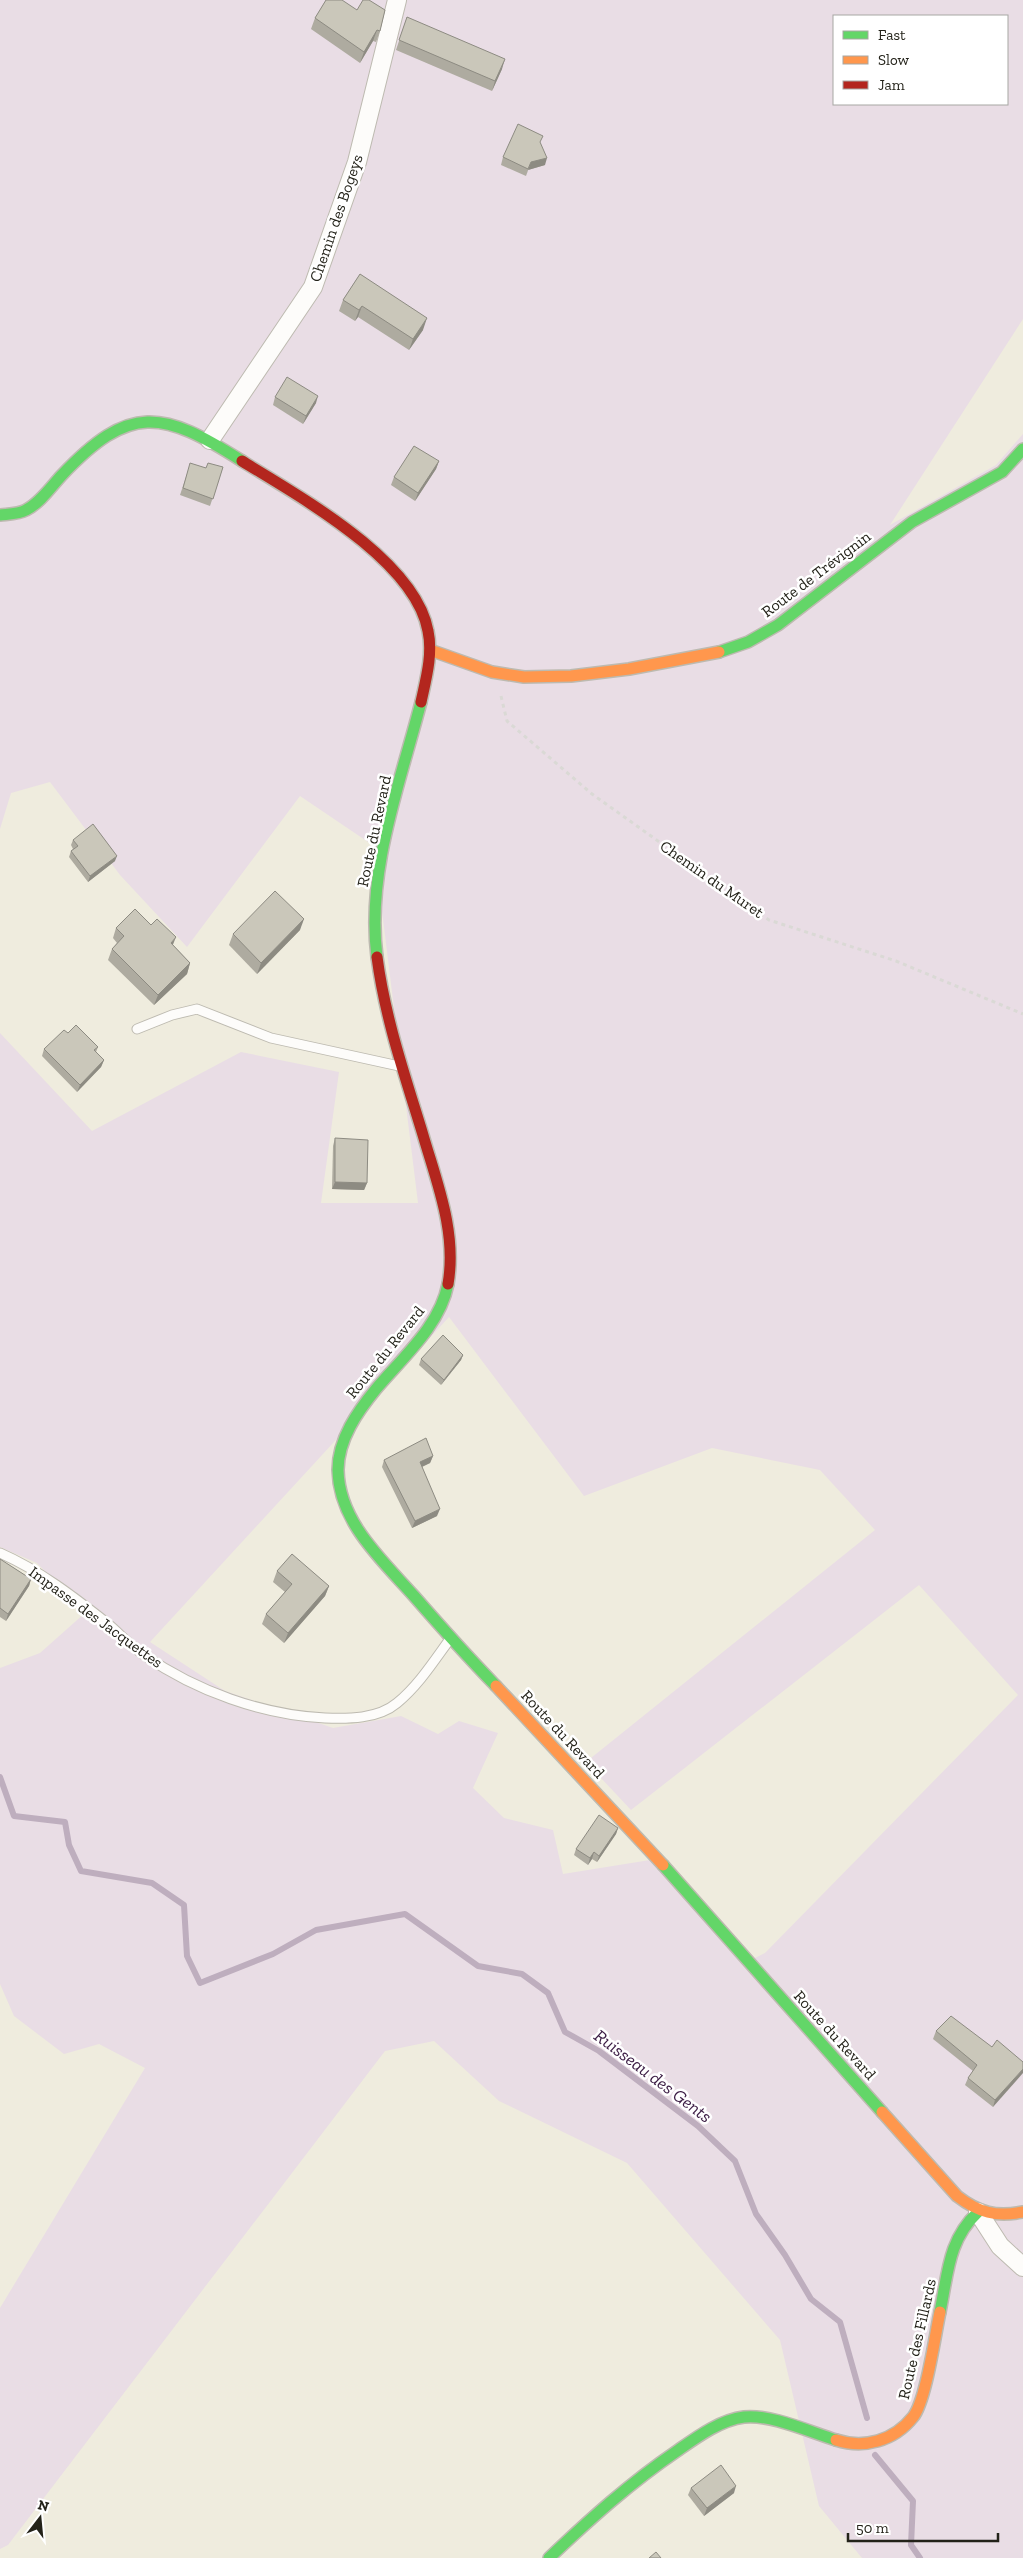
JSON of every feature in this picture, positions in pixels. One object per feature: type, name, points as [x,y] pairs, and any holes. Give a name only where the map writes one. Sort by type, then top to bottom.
[{"type":"main road","name":"Route du Revard","points":[[0,515],[25,511],[36,503],[103,435],[118,427],[154,420],[192,429],[210,440],[342,527],[394,570],[409,586],[419,603],[428,628],[430,650],[424,684],[379,876],[376,921],[377,955],[386,1004],[441,1194],[451,1248],[447,1291],[438,1312],[421,1337],[362,1404],[348,1428],[338,1474],[341,1496],[348,1513],[364,1539],[452,1638],[618,1815],[957,2196],[978,2212],[1002,2216],[1023,2212]]},
{"type":"main road","name":"Route de Trévignin","points":[[430,650],[492,672],[524,677],[571,676],[629,669],[718,653],[748,642],[778,625],[912,522],[1002,472],[1023,449]]},
{"type":"main road","name":"Route des Fillards","points":[[549,2558],[606,2504],[642,2475],[700,2435],[724,2423],[745,2417],[769,2419],[846,2443],[865,2445],[888,2437],[904,2426],[914,2416],[926,2382],[953,2247],[964,2225],[978,2212]]},
{"type":"street","name":"Chemin des Bogeys","points":[[210,440],[313,287],[357,162],[397,0]]},
{"type":"street","points":[[978,2212],[1000,2246],[1023,2267]]},
{"type":"lane","points":[[136,1029],[172,1015],[197,1009],[271,1038],[404,1067]]},
{"type":"lane","name":"Impasse des Jacquettes","points":[[0,1552],[44,1576],[144,1655],[198,1686],[266,1709],[307,1717],[343,1719],[368,1716],[396,1704],[414,1686],[452,1638]]},
{"type":"path","name":"Chemin du Muret","points":[[492,672],[498,685],[507,721],[592,794],[769,920],[896,961],[1023,1014]]},
{"type":"shaded area","points":[[0,0],[1023,0],[1023,319],[890,525],[996,465],[1023,434],[1023,2558],[862,2558],[819,2506],[780,2340],[627,2163],[499,2101],[434,2041],[385,2051],[8,2545],[0,2549],[0,2308],[145,2068],[99,2044],[64,2054],[14,2016],[0,1984],[0,1668],[40,1653],[85,1613],[37,1563],[0,1547],[0,1033],[92,1131],[241,1052],[339,1072],[321,1203],[418,1203],[374,846],[300,796],[187,947],[120,875],[50,782],[11,793],[0,829]],"holes":[[[449,1317],[584,1496],[712,1448],[820,1470],[875,1530],[586,1762],[631,1810],[919,1585],[1018,1695],[765,1953],[743,1964],[650,1860],[563,1874],[553,1830],[504,1818],[473,1788],[498,1733],[459,1721],[438,1734],[401,1716],[333,1728],[225,1691],[150,1642]]]},
{"type":"building","points":[[326,0],[342,0],[357,10],[363,0],[369,0],[385,10],[380,31],[377,30],[364,52],[315,18]]},
{"type":"building","points":[[407,17],[505,59],[495,81],[399,40]]},
{"type":"building","points":[[518,124],[543,136],[540,142],[547,158],[531,162],[528,169],[503,157]]},
{"type":"building","points":[[360,274],[427,318],[413,339],[362,306],[359,310],[343,300]]},
{"type":"building","points":[[287,377],[318,396],[306,416],[275,397]]},
{"type":"building","points":[[414,446],[439,461],[418,493],[394,477]]},
{"type":"building","points":[[190,463],[206,468],[208,463],[223,467],[213,499],[183,488]]},
{"type":"building","points":[[93,824],[117,856],[90,876],[71,851],[78,846],[73,840]]},
{"type":"building","points":[[275,891],[304,919],[261,963],[233,934]]},
{"type":"building","points":[[135,909],[151,925],[157,919],[176,937],[171,943],[190,963],[158,995],[112,949],[124,936],[116,928]]},
{"type":"building","points":[[76,1025],[98,1047],[94,1050],[104,1060],[80,1085],[44,1049],[64,1030],[68,1033]]},
{"type":"building","points":[[335,1138],[368,1140],[367,1183],[335,1182]]},
{"type":"building","points":[[443,1335],[463,1355],[444,1380],[421,1359]]},
{"type":"building","points":[[426,1438],[433,1456],[420,1462],[440,1509],[415,1521],[384,1460]]},
{"type":"building","points":[[292,1554],[329,1586],[288,1633],[266,1614],[292,1584],[277,1571]]},
{"type":"building","points":[[0,1559],[31,1579],[8,1614],[0,1608]]},
{"type":"building","points":[[599,1815],[618,1828],[599,1856],[594,1852],[590,1858],[576,1849]]},
{"type":"building","points":[[951,2016],[992,2047],[997,2040],[1023,2062],[1023,2069],[995,2100],[968,2078],[977,2065],[936,2031]]},
{"type":"building","points":[[721,2465],[736,2486],[707,2508],[691,2488]]},
{"type":"building","points":[[656,2552],[661,2558],[649,2558]]},
{"type":"waterway","name":"Ruisseau des Gents","points":[[0,1777],[14,1816],[65,1822],[69,1845],[81,1871],[152,1883],[184,1905],[187,1956],[200,1983],[273,1954],[316,1930],[405,1914],[478,1966],[522,1974],[548,1993],[565,2032],[599,2051],[698,2126],[735,2161],[756,2214],[785,2255],[811,2299],[840,2322],[867,2418]]},
{"type":"waterway","name":"Ruisseau des Gents","points":[[875,2455],[913,2501],[911,2545],[920,2558]]},
{"type":"traffic: fast","points":[[0,515],[13,514],[31,507],[41,499],[85,452],[107,436],[127,426],[147,422],[168,424],[190,432],[242,461]]},
{"type":"traffic: fast","points":[[719,652],[748,642],[778,625],[912,522],[1002,472],[1023,449]]},
{"type":"traffic: fast","points":[[377,957],[375,925],[376,892],[381,860],[395,796],[421,702]]},
{"type":"traffic: fast","points":[[448,1284],[444,1299],[429,1328],[369,1398],[350,1426],[341,1447],[339,1459],[340,1489],[346,1507],[364,1539],[496,1686]]},
{"type":"traffic: fast","points":[[663,1865],[882,2112]]},
{"type":"traffic: fast","points":[[940,2312],[955,2246],[968,2223],[978,2212]]},
{"type":"traffic: fast","points":[[549,2558],[595,2515],[643,2476],[718,2425],[744,2417],[766,2418],[836,2440]]},
{"type":"traffic: slow","points":[[430,650],[492,672],[524,677],[571,676],[629,669],[719,652]]},
{"type":"traffic: slow","points":[[496,1686],[663,1865]]},
{"type":"traffic: slow","points":[[882,2112],[957,2196],[965,2202],[980,2210],[996,2214],[1023,2212]]},
{"type":"traffic: slow","points":[[836,2440],[857,2444],[878,2441],[897,2432],[913,2417],[918,2409],[926,2383],[940,2312]]},
{"type":"traffic: jam","points":[[242,461],[294,493],[352,533],[379,556],[402,580],[419,605],[428,631],[430,649],[421,702]]},
{"type":"traffic: jam","points":[[377,957],[390,1025],[444,1208],[450,1246],[448,1284]]}]
